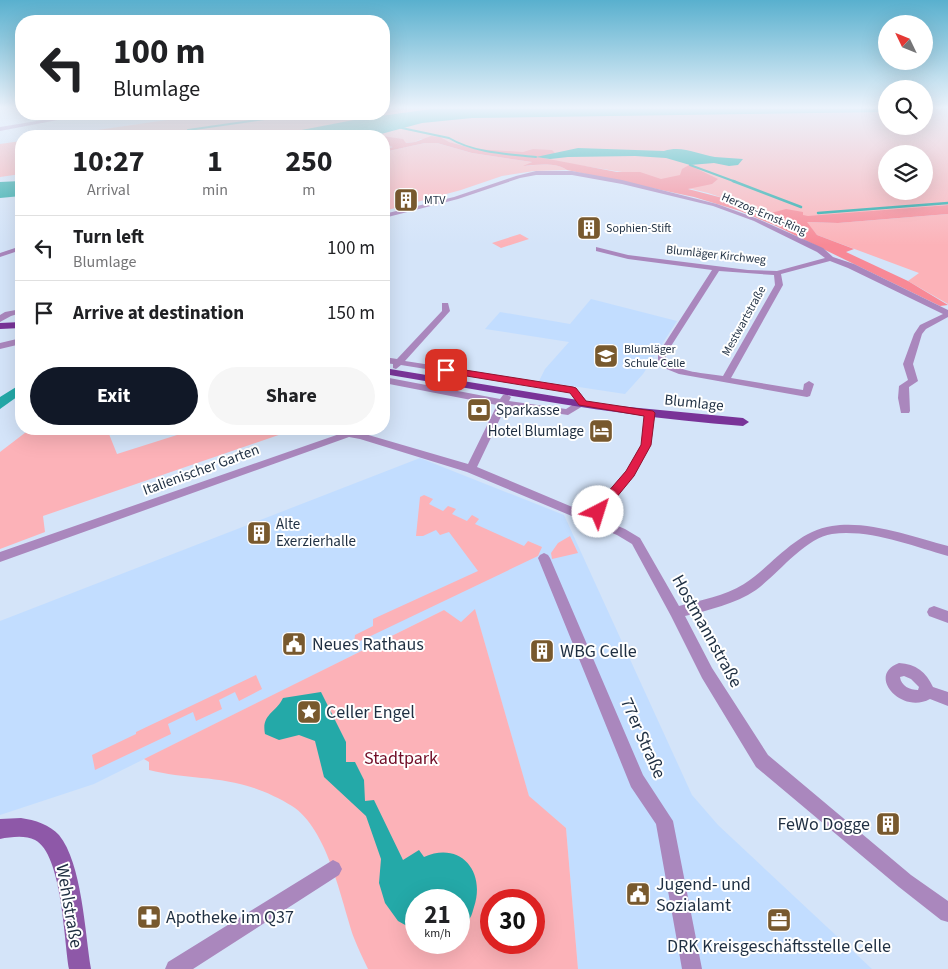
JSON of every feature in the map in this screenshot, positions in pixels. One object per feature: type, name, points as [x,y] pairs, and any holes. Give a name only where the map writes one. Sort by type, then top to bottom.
[{"type":"main road","points":[[0,326],[15,325]]},
{"type":"main road","name":"Blumlage","points":[[390,375],[583,403],[650,419],[743,422]]},
{"type":"street","name":"Herzog-Ernst-Ring","points":[[390,214],[456,198],[518,177],[536,173],[572,173],[622,182],[715,205],[774,228],[820,250],[830,259],[851,266],[948,313]]},
{"type":"street","name":"Blumläger Kirchweg","points":[[599,249],[628,257],[717,268],[777,272],[797,269],[830,259]]},
{"type":"street","points":[[0,255],[15,250]]},
{"type":"street","name":"Mestwartstraße","points":[[717,268],[662,354],[661,360],[667,366],[679,371],[807,394],[809,384]]},
{"type":"street","name":"Mestwartstraße","points":[[726,380],[779,285],[777,272]]},
{"type":"street","points":[[390,370],[446,311],[445,305]]},
{"type":"street","points":[[0,319],[15,312]]},
{"type":"street","points":[[905,412],[902,398],[904,386],[913,381],[908,364],[918,334],[923,327],[948,313]]},
{"type":"street","points":[[0,346],[15,342]]},
{"type":"street","name":"Blumlage","points":[[390,361],[573,390],[583,403],[568,412],[504,403],[402,378]]},
{"type":"street","points":[[471,469],[509,391]]},
{"type":"street","points":[[591,519],[630,473],[646,445],[650,419]]},
{"type":"street","name":"Italienischer Garten","points":[[0,557],[345,435]]},
{"type":"street","name":"Italienischer Garten","points":[[355,435],[471,469]]},
{"type":"street","name":"Hostmannstraße","points":[[471,469],[591,519],[636,541],[707,672],[762,761],[905,881],[948,913]]},
{"type":"street","points":[[676,612],[713,603],[750,587],[806,542],[831,530],[860,530],[948,551]]},
{"type":"street","name":"77er Straße","points":[[544,558],[637,781],[664,821],[692,969]]},
{"type":"street","points":[[934,612],[948,617]]},
{"type":"street","points":[[926,692],[948,699]]},
{"type":"street","name":"Wehlstraße","points":[[0,829],[14,827],[29,828],[46,836],[58,849],[65,872],[80,969]]},
{"type":"street","points":[[175,969],[333,869]]},
{"type":"shaded area","points":[[480,154],[555,154],[538,157],[617,172],[640,172],[661,179],[680,175],[682,169],[689,165],[718,179],[712,184],[688,189],[742,203],[771,213],[786,209],[803,212],[803,215],[808,216],[948,205],[948,214],[838,223],[807,222],[817,235],[854,249],[846,252],[908,281],[948,305],[940,306],[776,226],[740,211],[694,197],[567,170],[562,167],[546,165],[523,166],[532,162]]},
{"type":"shaded area","points":[[549,154],[703,154],[743,159],[738,165],[729,166],[714,163],[690,165],[666,158],[635,156],[550,159],[536,157]]},
{"type":"shaded area","points":[[15,181],[15,197],[0,198],[0,182]]},
{"type":"shaded area","name":"Blumläger Schule Celle","points":[[591,299],[677,321],[643,374],[625,394],[539,381],[545,369],[569,342],[485,329],[500,312],[570,324]]},
{"type":"shaded area","points":[[15,388],[15,398],[0,409],[0,397]]},
{"type":"shaded area","points":[[420,458],[564,515],[692,795],[718,825],[872,969],[578,969],[566,828],[529,797],[475,610],[461,623],[444,610],[94,784],[0,815],[0,621]]},
{"type":"shaded area","points":[[321,692],[346,742],[346,762],[355,762],[364,780],[365,801],[374,800],[403,860],[419,850],[424,857],[437,853],[449,853],[459,856],[467,862],[473,871],[477,894],[470,918],[470,889],[405,889],[405,925],[398,921],[385,903],[379,883],[381,859],[366,816],[324,777],[315,741],[299,735],[279,740],[265,734],[264,727],[267,718],[283,698]]},
{"type":"green space","points":[[0,154],[15,154],[15,175],[0,177]]},
{"type":"green space","points":[[390,154],[480,154],[532,162],[525,166],[552,165],[567,170],[534,171],[502,176],[461,190],[390,209]]},
{"type":"green space","points":[[508,154],[878,154],[878,200],[933,200],[933,154],[948,154],[948,205],[799,218],[771,214],[708,193],[622,172]]},
{"type":"green space","points":[[948,214],[948,304],[908,281],[919,273],[817,235],[806,222],[838,223]]},
{"type":"green space","points":[[520,234],[529,239],[501,248],[492,243]]},
{"type":"green space","points":[[22,435],[109,435],[117,454],[177,435],[279,435],[43,516],[45,532],[0,549],[0,452]]},
{"type":"green space","points":[[424,495],[433,499],[429,504],[443,511],[448,506],[456,509],[452,514],[467,521],[472,515],[479,519],[475,524],[524,546],[528,541],[542,547],[538,556],[354,644],[355,635],[373,626],[373,619],[478,571],[449,532],[440,535],[436,530],[423,536],[416,536],[420,497]]},
{"type":"green space","points":[[570,536],[578,553],[552,559],[551,553],[558,543]]},
{"type":"green space","name":"Stadtpark","points":[[475,609],[529,796],[566,828],[578,969],[368,969],[354,938],[332,866],[315,831],[304,817],[288,803],[259,790],[228,781],[149,770],[149,762],[144,759],[444,610],[461,622]]},
{"type":"green space","points":[[256,675],[262,689],[239,701],[235,692],[219,700],[222,709],[196,721],[193,712],[168,724],[171,734],[95,770],[92,755]]},
{"type":"waterway","points":[[505,154],[536,157]]},
{"type":"waterway","points":[[690,165],[736,182]]},
{"type":"waterway","points":[[733,181],[801,207]]},
{"type":"waterway","points":[[818,213],[948,203]]},
{"type":"place","name":"MTV","points":[[406,200]]},
{"type":"place","name":"Sophien-Stift","points":[[589,228]]},
{"type":"place","name":"Blumläger Schule Celle","points":[[606,356]]},
{"type":"place","name":"Sparkasse","points":[[479,410]]},
{"type":"place","name":"Hotel Blumlage","points":[[601,431]]},
{"type":"place","name":"Alte Exerzierhalle","points":[[259,533]]},
{"type":"place","name":"Neues Rathaus","points":[[294,644]]},
{"type":"place","name":"WBG Celle","points":[[542,651]]},
{"type":"place","name":"Celler Engel","points":[[309,712]]},
{"type":"place","name":"FeWo Dogge","points":[[888,824]]},
{"type":"place","name":"Jugend- und Sozialamt","points":[[638,894]]},
{"type":"place","name":"Apotheke im Q37","points":[[149,917]]},
{"type":"place","name":"DRK Kreisgeschäftsstelle Celle","points":[[779,920]]},
{"type":"route","points":[[446,370],[573,390],[583,403],[650,413],[646,445],[630,473],[598,512]]}]
